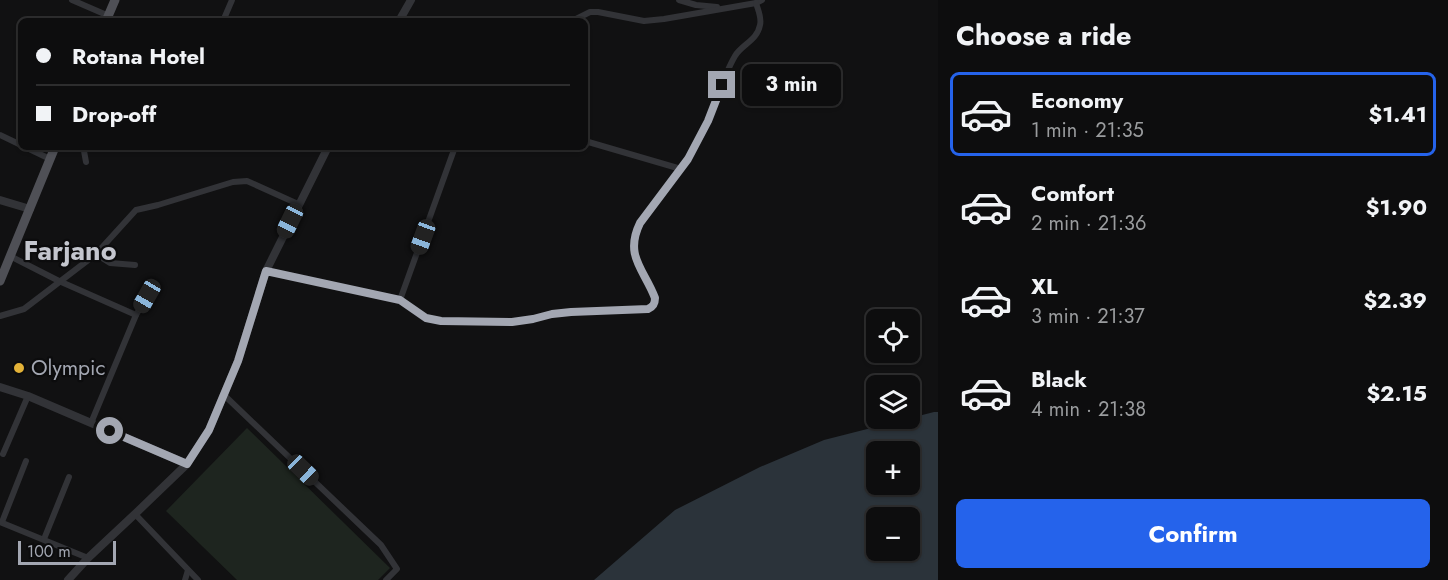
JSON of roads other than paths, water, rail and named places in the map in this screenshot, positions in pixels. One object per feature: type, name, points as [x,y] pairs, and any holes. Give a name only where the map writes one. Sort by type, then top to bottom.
[{"type":"main road","points":[[107,18],[115,0]]},
{"type":"main road","points":[[0,281],[2,268],[10,256],[54,150]]},
{"type":"street","points":[[72,0],[107,18]]},
{"type":"street","points":[[224,18],[232,0]]},
{"type":"street","points":[[401,18],[411,0]]},
{"type":"street","points":[[679,0],[725,8]]},
{"type":"street","points":[[266,271],[400,300],[426,318],[441,321],[512,322],[552,314],[652,307],[655,298],[634,255],[634,239],[640,223],[688,159],[708,121],[737,54],[751,42],[760,27],[759,1],[644,21],[598,12],[590,12],[578,18]]},
{"type":"street","points":[[0,135],[18,144]]},
{"type":"street","points":[[588,142],[681,169]]},
{"type":"street","points":[[31,150],[50,159]]},
{"type":"street","points":[[85,150],[86,162]]},
{"type":"street","points":[[68,580],[187,464],[209,430],[238,361],[266,271],[326,150]]},
{"type":"street","points":[[400,300],[454,150]]},
{"type":"street","points":[[0,316],[24,309],[96,254],[136,210],[233,182],[247,182],[298,204]]},
{"type":"street","points":[[0,200],[30,209]]},
{"type":"street","points":[[96,254],[110,263],[135,265]]},
{"type":"street","points":[[10,256],[59,281],[136,315]]},
{"type":"street","points":[[91,423],[136,315],[147,296]]},
{"type":"street","points":[[0,387],[28,396],[187,464]]},
{"type":"street","points":[[224,394],[381,545],[398,569],[386,580]]},
{"type":"street","points":[[3,454],[28,396]]},
{"type":"street","points":[[26,461],[1,522],[88,558]]},
{"type":"street","points":[[44,539],[69,477]]},
{"type":"street","points":[[135,514],[198,580]]},
{"type":"street","points":[[185,580],[188,570]]},
{"type":"place","name":"Olympic","points":[[19,368]]},
{"type":"district","name":"Farjano","points":[[70,250]]}]
